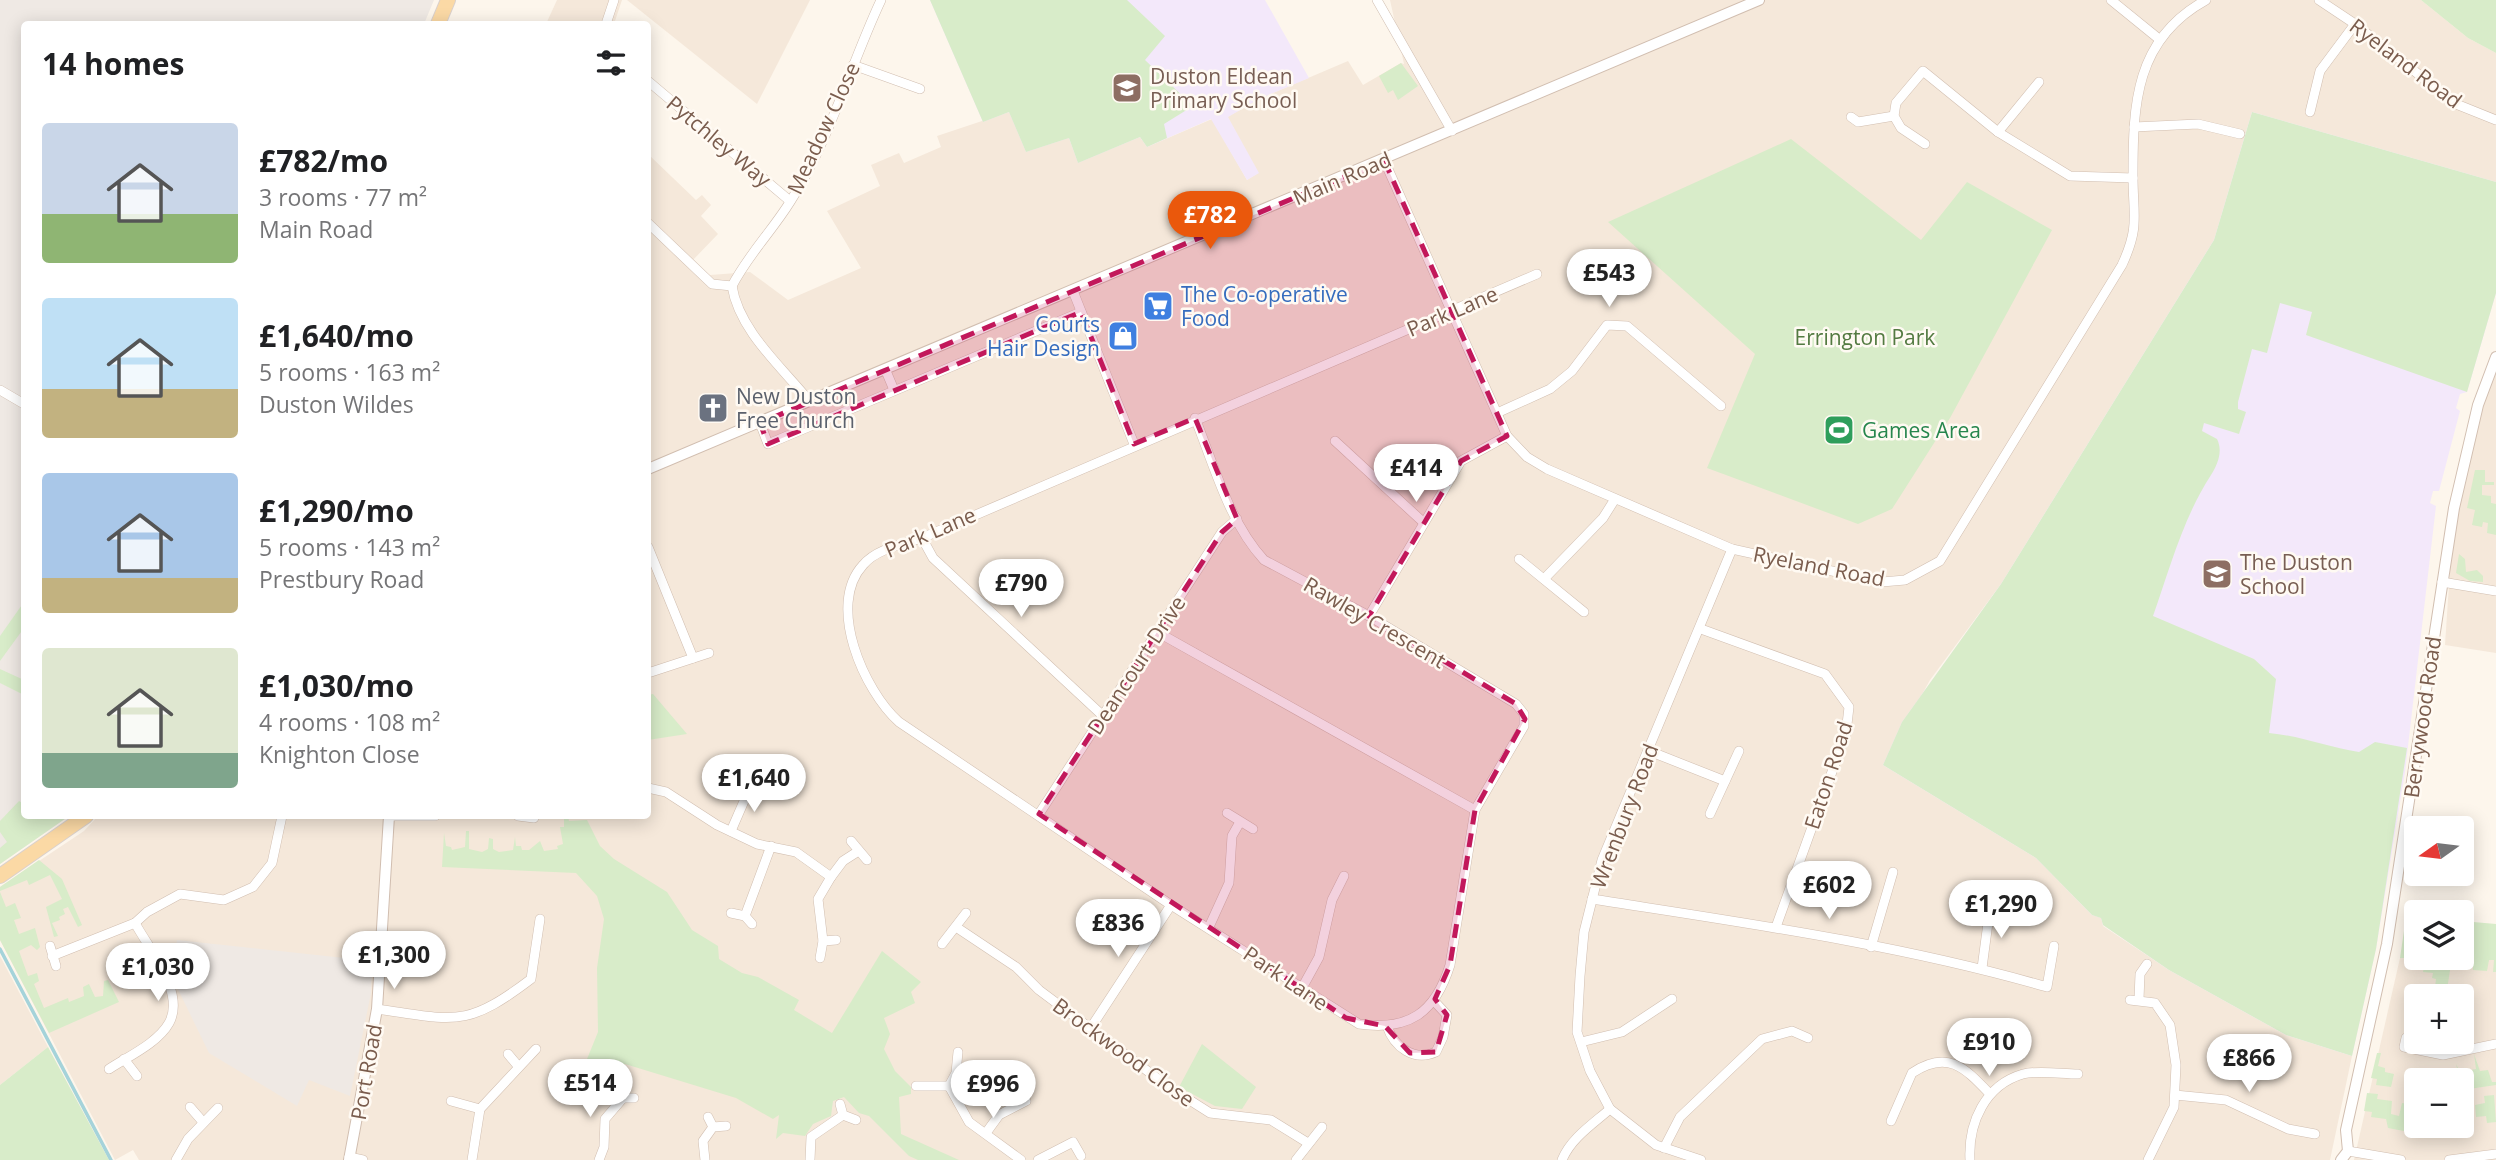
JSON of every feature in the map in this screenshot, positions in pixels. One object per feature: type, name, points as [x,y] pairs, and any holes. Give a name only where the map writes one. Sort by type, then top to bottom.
[{"type":"main road","points":[[439,21],[448,0]]},
{"type":"main road","points":[[0,876],[82,819]]},
{"type":"street","points":[[607,21],[614,0]]},
{"type":"street","name":"Meadow Close","points":[[732,286],[742,266],[790,201],[828,127],[881,0]]},
{"type":"street","points":[[1377,0],[1452,131]]},
{"type":"street","name":"Main Road","points":[[651,468],[886,371],[1759,0]]},
{"type":"street","points":[[2111,0],[2159,39]]},
{"type":"street","name":"Ryeland Road","points":[[1384,160],[1507,436],[1527,457],[1547,469],[1732,549],[1882,582],[1905,580],[1940,561],[2122,265],[2137,224],[2133,178],[2134,127],[2139,85],[2159,39],[2189,10],[2206,0]]},
{"type":"street","name":"Ryeland Road","points":[[2319,0],[2355,24],[2456,104],[2496,120]]},
{"type":"street","points":[[2310,112],[2320,71],[2355,24]]},
{"type":"street","points":[[853,65],[919,89]]},
{"type":"street","points":[[1925,145],[1901,128],[1894,116],[1896,103],[1923,71],[1998,132],[2070,176],[2133,178]]},
{"type":"street","points":[[1998,132],[2039,82]]},
{"type":"street","name":"Pytchley Way","points":[[651,84],[790,201]]},
{"type":"street","points":[[1852,117],[1858,122],[1894,116]]},
{"type":"street","points":[[2134,127],[2198,124],[2240,134]]},
{"type":"street","points":[[651,226],[712,284],[732,286],[734,300],[750,327],[810,402]]},
{"type":"street","name":"Park Lane","points":[[1387,1026],[1359,1024],[1171,905],[891,715],[856,653],[847,607],[852,585],[861,566],[885,550],[922,538],[1134,444],[1452,313],[1537,274]]},
{"type":"street","points":[[1073,291],[1134,444]]},
{"type":"street","points":[[760,423],[768,444],[1081,312]]},
{"type":"street","points":[[1497,413],[1550,389],[1572,371],[1607,326],[1614,323],[1627,326],[1721,406]]},
{"type":"street","name":"Berrywood Road","points":[[2345,1155],[2346,1130],[2387,944],[2454,508],[2475,418],[2496,357]]},
{"type":"street","points":[[886,371],[894,390]]},
{"type":"street","points":[[0,390],[21,402]]},
{"type":"street","name":"Rawley Crescent","points":[[1195,418],[1237,519],[1252,547],[1264,560],[1368,616],[1516,704],[1524,714],[1524,726],[1475,810],[1450,965],[1434,1001]]},
{"type":"street","points":[[1368,616],[1461,461],[1507,436]]},
{"type":"street","points":[[1335,441],[1423,522]]},
{"type":"street","points":[[1544,579],[1602,518],[1615,499]]},
{"type":"street","name":"Deancourt Drive","points":[[1040,814],[1102,715],[1159,633],[1222,531],[1237,519]]},
{"type":"street","points":[[922,538],[933,558],[1102,715]]},
{"type":"street","name":"Wrenbury Road","points":[[1701,1160],[1664,1148],[1631,1128],[1611,1109],[1590,1071],[1577,1032],[1584,932],[1602,860],[1701,629],[1732,549]]},
{"type":"street","points":[[651,554],[693,658]]},
{"type":"street","points":[[1519,559],[1584,612]]},
{"type":"street","points":[[2442,582],[2474,590],[2496,591]]},
{"type":"street","name":"Eaton Road","points":[[1701,629],[1825,674],[1849,707],[1846,733],[1776,928]]},
{"type":"street","points":[[1159,633],[1475,810]]},
{"type":"street","points":[[651,672],[709,653]]},
{"type":"street","points":[[1649,751],[1725,781]]},
{"type":"street","points":[[1710,814],[1739,751]]},
{"type":"street","points":[[731,831],[747,782],[763,788]]},
{"type":"street","points":[[651,789],[666,792],[757,844],[796,852],[831,877]]},
{"type":"street","points":[[1227,813],[1253,829]]},
{"type":"street","points":[[56,966],[51,951],[90,942],[135,923],[147,912],[180,894],[224,900],[253,887],[272,863],[281,819]]},
{"type":"street","name":"Port Road","points":[[349,1159],[377,1009],[389,819]]},
{"type":"street","points":[[1209,927],[1229,883],[1232,836],[1240,822]]},
{"type":"street","points":[[851,841],[857,852],[867,860]]},
{"type":"street","points":[[745,916],[771,846]]},
{"type":"street","points":[[820,958],[823,942],[818,899],[842,861],[857,852]]},
{"type":"street","points":[[1871,947],[1893,872]]},
{"type":"street","points":[[1302,988],[1319,957],[1332,900],[1344,876]]},
{"type":"street","points":[[1592,899],[1776,928],[1982,968],[2047,991],[2054,946]]},
{"type":"street","points":[[1982,968],[1987,900],[2012,903]]},
{"type":"street","points":[[1090,1029],[1171,905]]},
{"type":"street","points":[[731,913],[745,916],[752,924]]},
{"type":"street","points":[[942,944],[965,913]]},
{"type":"street","points":[[377,1009],[460,1019],[502,1002],[531,979],[540,919]]},
{"type":"street","points":[[109,1069],[170,1022],[173,1005],[171,989],[135,923]]},
{"type":"street","name":"Brockwood Close","points":[[956,927],[1016,967],[1039,990],[1169,1087],[1210,1113],[1271,1120],[1308,1143]]},
{"type":"street","points":[[823,942],[836,940]]},
{"type":"street","points":[[2147,964],[2140,974],[2134,1000],[2155,1003],[2170,1025],[2176,1065],[2174,1107],[2149,1159]]},
{"type":"street","points":[[1581,1042],[1622,1032],[1672,999]]},
{"type":"street","points":[[1434,1001],[1447,1015],[1444,1037],[1436,1052],[1427,1056],[1410,1053],[1394,1041],[1387,1026],[1406,1022],[1434,1001]]},
{"type":"street","points":[[1664,1148],[1680,1117],[1762,1039],[1792,1031],[1808,1038]]},
{"type":"street","points":[[2474,1047],[2496,1044]]},
{"type":"street","points":[[472,1160],[480,1109],[536,1049]]},
{"type":"street","points":[[949,1086],[956,1073],[958,1052]]},
{"type":"street","points":[[508,1054],[518,1066]]},
{"type":"street","points":[[124,1059],[137,1076]]},
{"type":"street","points":[[1891,1121],[1912,1073],[1937,1062],[1952,1062],[1968,1072],[1990,1094]]},
{"type":"street","points":[[1970,1160],[1975,1121],[1990,1094],[2023,1074],[2078,1074]]},
{"type":"street","points":[[616,1085],[623,1098]]},
{"type":"street","points":[[916,1086],[949,1086]]},
{"type":"street","points":[[949,1086],[962,1114],[1021,1160]]},
{"type":"street","points":[[986,1133],[999,1115],[1026,1101],[1021,1088]]},
{"type":"street","points":[[2175,1095],[2226,1100],[2288,1129],[2315,1134]]},
{"type":"street","points":[[599,1160],[604,1147],[605,1119],[623,1098],[634,1098]]},
{"type":"street","points":[[451,1101],[480,1109]]},
{"type":"street","points":[[839,1104],[844,1115],[856,1120]]},
{"type":"street","points":[[190,1107],[203,1122]]},
{"type":"street","points":[[176,1160],[203,1122],[218,1108]]},
{"type":"street","points":[[1562,1160],[1566,1150],[1582,1133],[1611,1109]]},
{"type":"street","points":[[810,1160],[811,1137],[844,1115]]},
{"type":"street","points":[[708,1117],[713,1127]]},
{"type":"street","points":[[705,1160],[702,1141],[713,1127],[726,1126]]},
{"type":"street","points":[[1296,1160],[1322,1127]]},
{"type":"street","points":[[1038,1160],[1073,1142],[1081,1156]]},
{"type":"street","points":[[2449,1160],[2496,1154]]},
{"type":"street","points":[[2345,1155],[2401,1160]]},
{"type":"street","points":[[349,1159],[363,1160]]},
{"type":"highlighted area","points":[[1384,160],[1507,436],[1461,461],[1369,616],[1516,704],[1525,719],[1475,810],[1450,965],[1435,999],[1447,1015],[1436,1052],[1410,1053],[1385,1026],[1346,1018],[1039,814],[1222,532],[1237,519],[1195,418],[1134,444],[1081,312],[768,444],[760,423]]},
{"type":"shaded area","points":[[0,0],[434,0],[425,21],[21,21],[21,819],[65,819],[0,864]]},
{"type":"shaded area","points":[[557,0],[622,0],[615,21],[547,21]]},
{"type":"shaded area","points":[[627,0],[810,0],[757,104]]},
{"type":"shaded area","name":"Duston Eldean Primary School","points":[[930,0],[1265,0],[1309,78],[1261,98],[1228,117],[1259,173],[1247,180],[1211,119],[1147,147],[1140,137],[1078,163],[1069,138],[1026,152],[1009,112],[983,122]]},
{"type":"shaded area","points":[[1390,0],[2421,0],[2468,38],[2496,53],[2496,182],[2252,112],[2214,240],[2001,584],[1930,680],[1883,765],[2036,858],[2092,915],[2101,917],[2103,926],[2169,970],[2286,1035],[2352,1056],[2330,1160],[139,1160],[133,1150],[115,1160],[0,940],[0,887],[84,831],[95,819],[651,819],[651,157],[696,200],[702,195],[711,205],[701,216],[718,234],[692,261],[710,275],[750,272],[788,300],[861,268],[827,211],[880,186],[871,165],[899,153],[904,163],[941,147],[937,136],[1009,112],[1069,138],[1078,162],[1140,137],[1147,147],[1212,119],[1247,180],[1258,173],[1227,117],[1261,98],[1348,61],[1363,85],[1401,63],[1404,64]]},
{"type":"shaded area","name":"The Duston School","points":[[2252,112],[2496,182],[2496,293],[2467,392],[2460,394],[2456,408],[2460,411],[2439,491],[2433,491],[2430,503],[2436,506],[2405,772],[2376,949],[2352,1056],[2286,1035],[2169,970],[2103,925],[2101,918],[2092,915],[2036,858],[1883,765],[1902,722],[2001,584],[2214,240]]},
{"type":"shaded area","points":[[2496,358],[2496,653],[2445,645],[2454,508]]},
{"type":"shaded area","points":[[177,940],[372,961],[371,993],[350,1096],[309,1080],[297,1106],[209,1053],[156,944],[176,946]]},
{"type":"shaded area","points":[[2496,954],[2496,1160],[2354,1160],[2400,958],[2404,958],[2404,970],[2474,970],[2474,956]]},
{"type":"shaded area","points":[[0,956],[48,1047],[0,1085]]},
{"type":"green space","name":"Duston Eldean Primary School","points":[[930,0],[1127,0],[1165,36],[1145,60],[1193,106],[1164,124],[1167,138],[1147,147],[1140,137],[1078,163],[1069,138],[1026,152],[1009,112],[983,122]]},
{"type":"green space","points":[[2421,0],[2496,0],[2496,53],[2468,38]]},
{"type":"green space","points":[[1401,63],[1418,86],[1398,100],[1393,90],[1388,93],[1379,76]]},
{"type":"green space","name":"The Duston School","points":[[2252,112],[2496,182],[2496,293],[2467,392],[2306,335],[2312,312],[2280,303],[2267,353],[2252,349],[2238,402],[2238,409],[2246,412],[2239,434],[2204,423],[2202,431],[2217,439],[2219,457],[2185,526],[2153,616],[2254,659],[2276,679],[2269,733],[2359,752],[2375,742],[2407,748],[2376,949],[2352,1056],[2286,1035],[2169,970],[2103,925],[2101,918],[2092,915],[2036,858],[1883,765],[1902,722],[2001,584],[2214,240]]},
{"type":"green space","name":"Errington Park","points":[[1791,139],[1921,240],[1967,182],[2052,230],[1950,418],[1892,509],[1858,524],[1707,468],[1755,354],[1608,222]]},
{"type":"green space","points":[[2475,470],[2485,470],[2485,482],[2494,482],[2494,485],[2482,485],[2482,495],[2491,496],[2491,503],[2496,504],[2496,535],[2487,533],[2488,523],[2483,522],[2482,527],[2472,525],[2475,510],[2467,508]]},
{"type":"green space","points":[[2459,554],[2465,559],[2466,572],[2477,570],[2483,576],[2483,582],[2470,581],[2456,573]]},
{"type":"green space","points":[[21,606],[21,632],[0,661],[0,636]]},
{"type":"green space","points":[[0,669],[21,679],[21,694],[0,683]]},
{"type":"green space","points":[[653,694],[687,734],[651,740]]},
{"type":"green space","points":[[19,801],[21,819],[65,819],[0,864],[0,848],[7,842],[0,832],[0,821]]},
{"type":"green space","points":[[564,819],[587,820],[600,846],[614,859],[667,892],[692,930],[718,946],[719,959],[799,1000],[794,1010],[832,1033],[882,951],[921,982],[911,992],[915,1003],[884,1018],[890,1034],[884,1049],[895,1071],[911,1087],[911,1094],[899,1097],[901,1134],[959,1160],[918,1160],[909,1156],[869,1116],[859,1113],[844,1097],[833,1101],[831,1116],[813,1124],[805,1136],[783,1133],[776,1139],[779,1115],[773,1119],[736,1098],[625,1064],[615,1072],[587,1059],[598,1032],[597,968],[604,919],[597,896],[576,873],[442,867],[444,833],[446,846],[452,850],[465,847],[466,831],[469,831],[469,849],[482,852],[488,849],[489,838],[493,839],[493,849],[499,852],[513,850],[515,837],[516,846],[521,846],[522,850],[529,850],[540,841],[544,851],[558,849],[557,846],[563,844],[560,827],[564,827]]},
{"type":"green space","points":[[39,860],[62,879],[82,925],[78,927],[68,907],[63,909],[65,914],[52,923],[58,936],[54,937],[46,907],[62,899],[50,875],[29,885],[27,880],[0,891],[0,887]]},
{"type":"green space","points":[[0,892],[6,907],[15,903],[21,918],[14,920],[19,934],[35,928],[40,947],[37,950],[31,945],[19,951],[28,976],[37,973],[39,981],[34,984],[44,1008],[68,998],[69,1002],[84,996],[83,987],[89,984],[95,997],[103,996],[104,981],[108,980],[119,1002],[49,1033],[0,940]]},
{"type":"green space","points":[[2474,922],[2496,924],[2496,972],[2493,972],[2494,960],[2489,960],[2487,971],[2473,970]]},
{"type":"green space","points":[[2404,931],[2404,958],[2400,958]]},
{"type":"green space","points":[[2450,970],[2448,984],[2435,984],[2433,973],[2423,972]]},
{"type":"green space","points":[[1202,1044],[1256,1087],[1242,1109],[1215,1106],[1179,1087]]},
{"type":"green space","points":[[48,1047],[109,1160],[0,1160],[0,1085]]},
{"type":"green space","points":[[2377,1053],[2381,1053],[2378,1066],[2385,1068],[2385,1072],[2394,1074],[2391,1087],[2376,1085],[2377,1079],[2371,1078]]},
{"type":"green space","points":[[2474,1054],[2480,1071],[2488,1070],[2492,1082],[2496,1082],[2496,1085],[2474,1088]]},
{"type":"green space","points":[[2367,1093],[2378,1094],[2377,1099],[2392,1101],[2391,1114],[2399,1116],[2404,1103],[2404,1131],[2388,1128],[2386,1119],[2371,1117],[2372,1112],[2364,1111]]},
{"type":"green space","points":[[2494,1095],[2496,1122],[2487,1123],[2486,1116],[2476,1117],[2475,1105],[2485,1103],[2484,1096]]},
{"type":"waterway","points":[[0,949],[111,1160]]},
{"type":"place","name":"Duston Eldean Primary School","points":[[1127,88]]},
{"type":"place","name":"The Co-operative Food","points":[[1158,306]]},
{"type":"place","name":"Courts Hair Design","points":[[1123,336]]},
{"type":"place","name":"New Duston Free Church","points":[[713,408]]},
{"type":"place","name":"Games Area","points":[[1839,430]]},
{"type":"place","name":"The Duston School","points":[[2217,574]]}]
